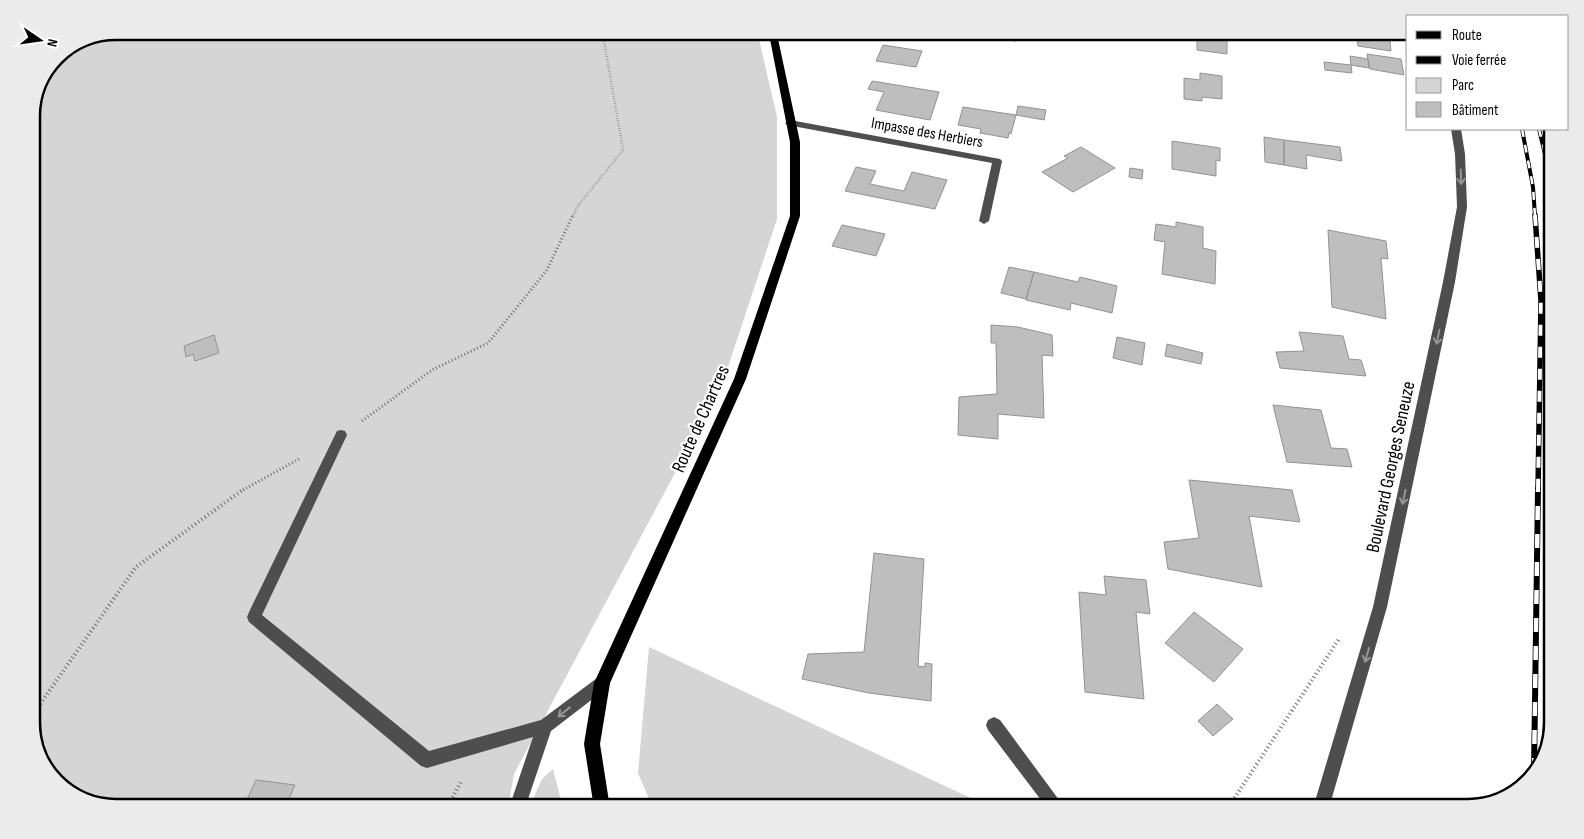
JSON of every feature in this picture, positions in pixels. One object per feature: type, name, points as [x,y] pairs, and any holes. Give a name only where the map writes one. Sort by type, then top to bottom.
[{"type":"main road","name":"Route de Chartres","points":[[601,799],[592,744],[602,683],[740,379],[795,216],[795,142],[774,40]]},
{"type":"street","name":"Impasse des Herbiers","points":[[790,123],[997,161],[984,221]]},
{"type":"street","name":"Boulevard Georges Seneuze","points":[[1324,799],[1380,607],[1426,396],[1462,207],[1460,154],[1456,130]]},
{"type":"street","points":[[341,435],[254,616],[427,760],[546,726],[602,683]]},
{"type":"street","points":[[994,725],[1050,799]]},
{"type":"street","points":[[520,799],[546,726]]},
{"type":"path","points":[[40,705],[136,567],[244,489],[341,435],[432,370],[488,343],[547,270],[578,207],[622,150],[604,40]]},
{"type":"path","points":[[1234,799],[1345,631],[1380,607]]},
{"type":"green space","points":[[116,40],[759,40],[777,117],[777,219],[722,385],[514,774],[510,799],[101,798],[82,791],[66,780],[48,757],[41,738],[40,728],[40,111],[46,87],[53,74],[60,65],[65,65],[65,60],[74,53],[101,41]]},
{"type":"green space","points":[[649,647],[973,799],[649,799],[638,773]]},
{"type":"green space","points":[[553,769],[561,799],[533,799],[542,779]]},
{"type":"building","points":[[1197,40],[1227,40],[1227,54],[1197,50]]},
{"type":"building","points":[[1357,40],[1390,40],[1391,51],[1358,46]]},
{"type":"building","points":[[883,45],[922,51],[916,67],[876,61]]},
{"type":"building","points":[[1367,54],[1401,59],[1404,75],[1370,69]]},
{"type":"building","points":[[1350,56],[1368,59],[1369,68],[1351,65]]},
{"type":"building","points":[[1324,62],[1351,65],[1352,73],[1325,70]]},
{"type":"building","points":[[1200,73],[1222,76],[1222,99],[1202,97],[1202,101],[1184,99],[1184,78],[1200,80]]},
{"type":"building","points":[[872,81],[939,92],[930,120],[876,110],[884,92],[868,89]]},
{"type":"building","points":[[1018,106],[1046,110],[1044,120],[1016,115]]},
{"type":"building","points":[[963,107],[1016,115],[1011,134],[1009,133],[1008,138],[980,133],[981,129],[958,125]]},
{"type":"building","points":[[1264,137],[1284,140],[1284,165],[1265,162]]},
{"type":"building","points":[[1284,140],[1340,147],[1342,161],[1306,155],[1307,169],[1284,165]]},
{"type":"building","points":[[1172,141],[1220,148],[1220,161],[1216,160],[1216,176],[1172,169]]},
{"type":"building","points":[[1081,147],[1115,168],[1073,192],[1042,172],[1068,158],[1064,156]]},
{"type":"building","points":[[856,167],[876,171],[870,184],[904,191],[912,172],[947,180],[935,209],[845,191]]},
{"type":"building","points":[[1130,168],[1143,170],[1142,179],[1129,177]]},
{"type":"building","points":[[1176,222],[1203,227],[1203,248],[1216,251],[1215,284],[1162,274],[1165,242],[1154,240],[1156,224],[1176,227]]},
{"type":"building","points":[[842,225],[885,234],[876,256],[832,246]]},
{"type":"building","points":[[1328,230],[1386,241],[1388,259],[1381,258],[1386,319],[1332,307]]},
{"type":"building","points":[[1009,267],[1034,272],[1026,299],[1001,293]]},
{"type":"building","points":[[1034,272],[1078,282],[1080,277],[1117,286],[1112,313],[1071,303],[1070,310],[1026,300]]},
{"type":"building","points":[[991,325],[1018,327],[1052,335],[1053,356],[1042,355],[1044,418],[998,414],[998,439],[958,435],[959,397],[997,394],[996,343],[991,343]]},
{"type":"building","points":[[1299,332],[1343,336],[1349,359],[1361,360],[1366,376],[1280,368],[1276,352],[1304,351]]},
{"type":"building","points":[[214,335],[219,353],[195,361],[193,354],[186,357],[184,346]]},
{"type":"building","points":[[1117,337],[1145,343],[1142,365],[1113,358]]},
{"type":"building","points":[[1167,344],[1203,353],[1201,364],[1165,356]]},
{"type":"building","points":[[1273,405],[1321,410],[1331,448],[1347,449],[1352,467],[1287,462]]},
{"type":"building","points":[[1189,480],[1292,490],[1300,522],[1249,516],[1262,587],[1168,569],[1164,542],[1199,538]]},
{"type":"building","points":[[874,553],[924,559],[918,666],[925,667],[925,663],[932,664],[931,701],[869,693],[802,679],[808,654],[864,652]]},
{"type":"building","points":[[1104,576],[1146,580],[1150,614],[1136,612],[1144,699],[1085,692],[1079,592],[1106,595]]},
{"type":"building","points":[[1194,612],[1243,649],[1214,682],[1165,643]]},
{"type":"building","points":[[1217,704],[1233,719],[1213,736],[1198,721]]},
{"type":"building","points":[[256,780],[295,785],[289,799],[247,799]]},
{"type":"railway","points":[[1522,130],[1533,187],[1535,216]]},
{"type":"railway","points":[[1539,130],[1544,150]]},
{"type":"railway","points":[[1535,215],[1541,301],[1538,490]]},
{"type":"railway","points":[[1534,760],[1538,489]]}]
